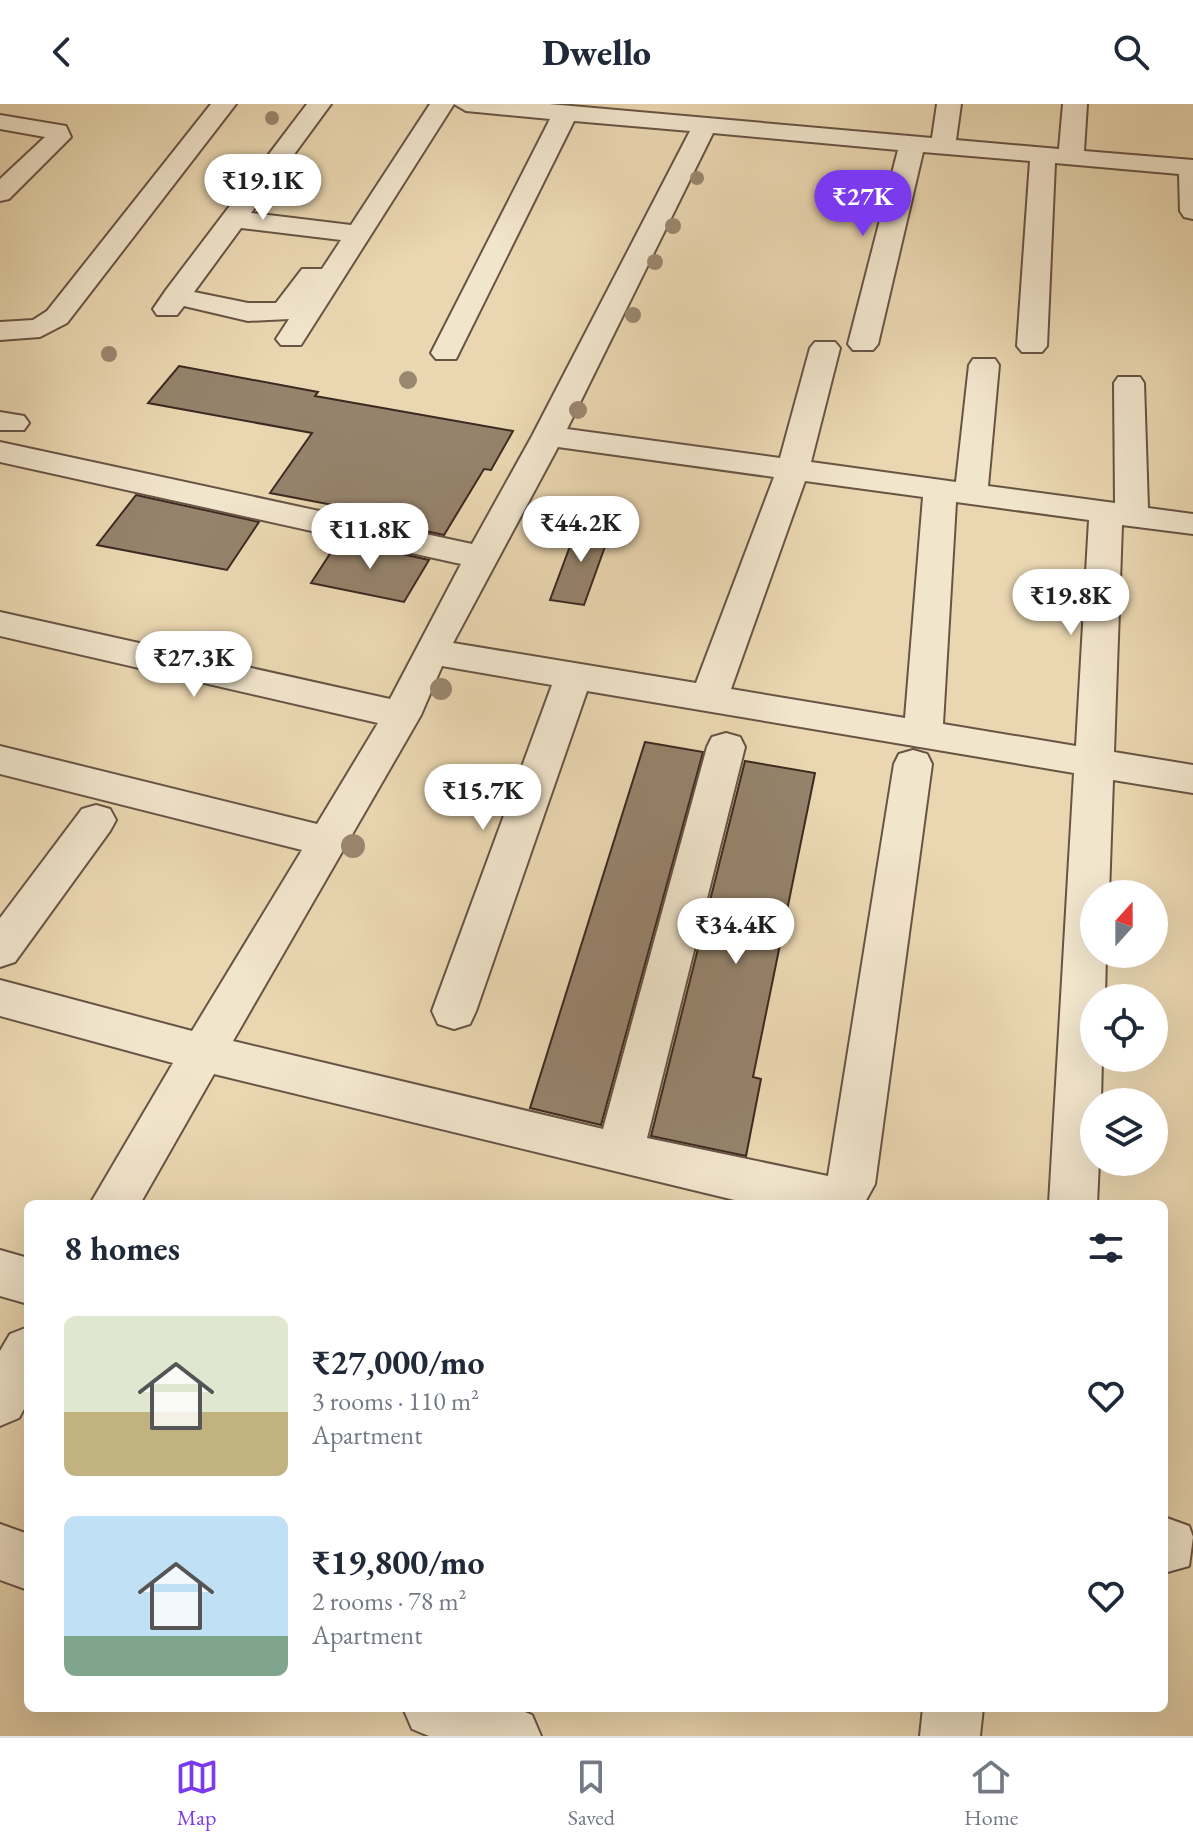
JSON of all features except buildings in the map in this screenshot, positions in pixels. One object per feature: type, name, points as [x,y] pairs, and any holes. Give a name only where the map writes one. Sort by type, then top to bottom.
[{"type":"street","points":[[0,331],[40,328],[57,317],[224,104]]},
{"type":"street","points":[[319,104],[172,302],[248,312],[284,312],[330,251]]},
{"type":"street","points":[[291,339],[442,104]]},
{"type":"street","points":[[466,104],[565,114],[807,125],[912,145],[1193,168],[1193,211]]},
{"type":"street","points":[[943,147],[949,104]]},
{"type":"street","points":[[1071,158],[1075,104]]},
{"type":"street","points":[[446,353],[565,114]]},
{"type":"street","points":[[116,1200],[402,715],[430,652],[548,436],[688,119]]},
{"type":"street","points":[[0,122],[49,128],[57,131],[59,137],[0,193]]},
{"type":"street","points":[[863,344],[912,145]]},
{"type":"street","points":[[1032,346],[1043,155]]},
{"type":"street","points":[[233,219],[358,234]]},
{"type":"street","points":[[709,699],[793,470],[825,348]]},
{"type":"street","points":[[0,998],[200,1054],[620,1154],[820,1198],[842,1196],[851,1184],[956,493],[984,365]]},
{"type":"street","points":[[1073,1200],[1095,763],[1129,383]]},
{"type":"street","points":[[4,432],[480,557]]},
{"type":"street","points":[[548,436],[1193,524]]},
{"type":"street","points":[[0,624],[402,715]]},
{"type":"street","points":[[430,652],[709,699],[918,749],[1095,763],[1193,779]]},
{"type":"street","points":[[454,1011],[573,677]]},
{"type":"street","points":[[620,1154],[726,747]]},
{"type":"street","points":[[0,760],[326,841]]},
{"type":"street","points":[[0,950],[96,820]]},
{"type":"street","points":[[0,1273],[24,1280]]},
{"type":"street","points":[[0,1400],[24,1359]]},
{"type":"street","points":[[0,1552],[24,1561]]},
{"type":"street","points":[[444,1712],[511,1736]]}]
